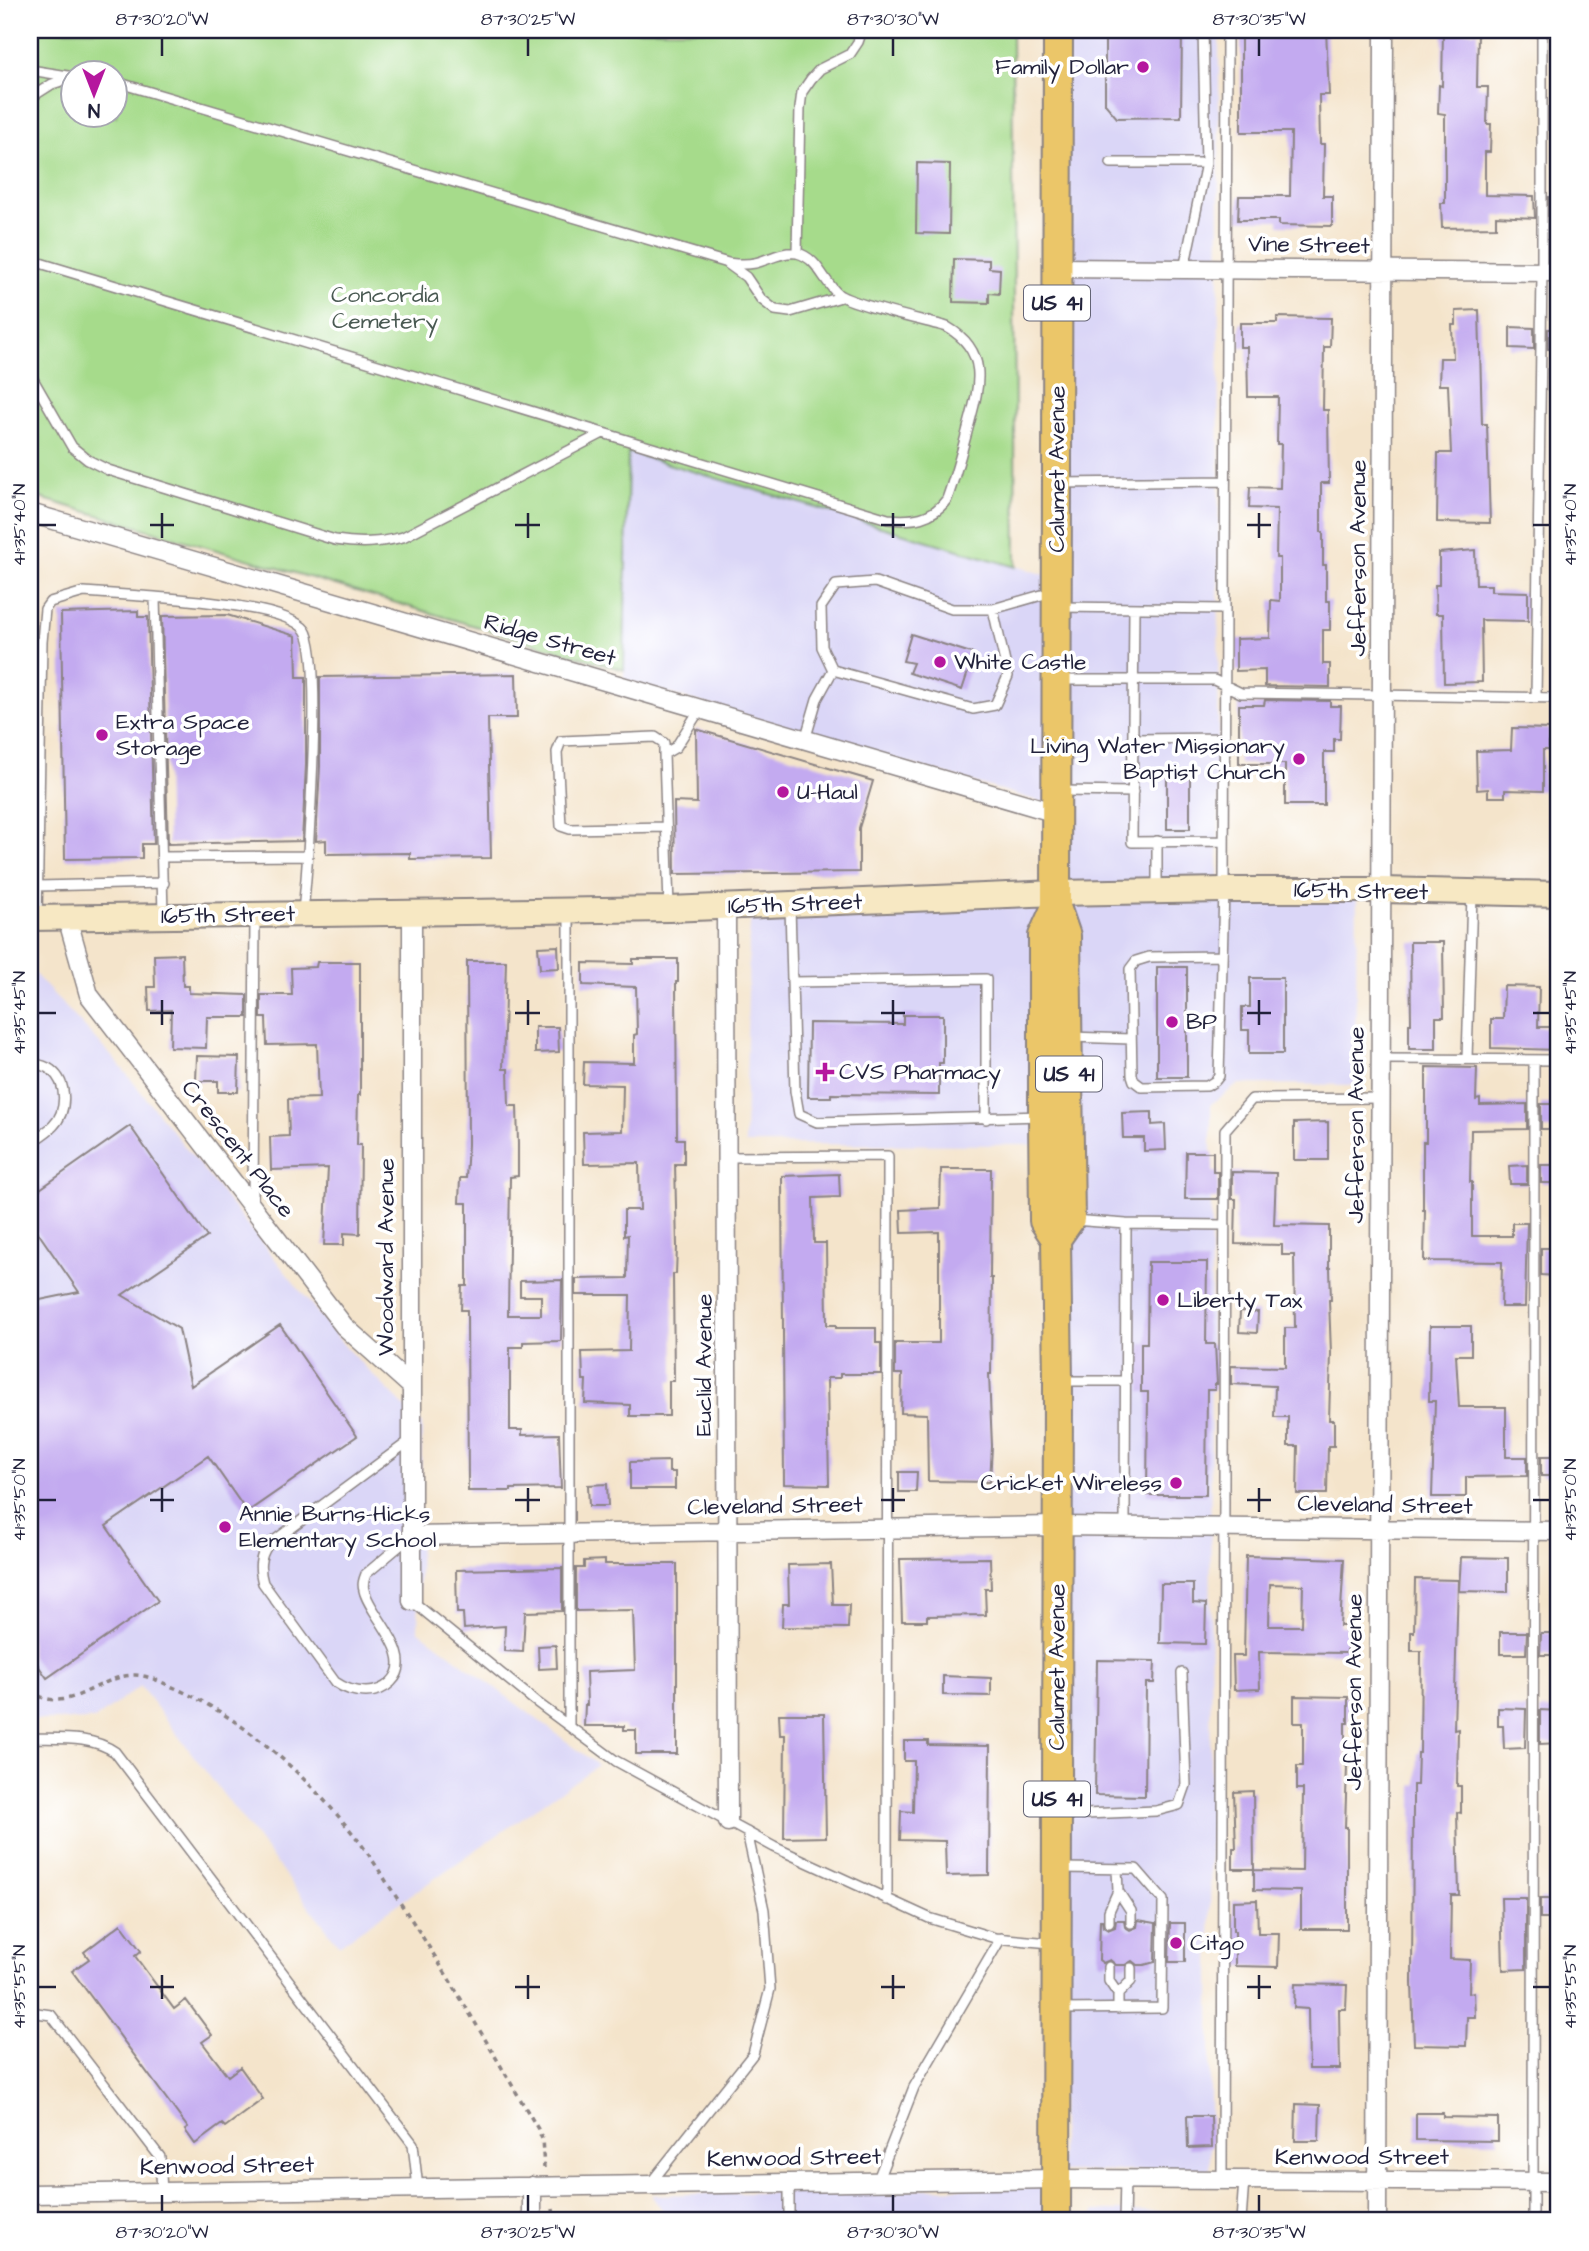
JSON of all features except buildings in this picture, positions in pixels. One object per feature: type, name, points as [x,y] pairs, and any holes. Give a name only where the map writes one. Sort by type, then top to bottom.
[{"type":"main road","name":"Calumet Avenue","points":[[1056,2221],[1058,1381],[1069,1037],[1066,936],[1056,900],[1058,30]]},
{"type":"main road","name":"165th Street","points":[[33,918],[669,909],[790,904],[1056,900],[1157,891],[1382,890],[1559,894]]},
{"type":"main road","name":"Calumet Avenue","points":[[1056,900],[1044,936],[1044,1221],[1063,1229]]},
{"type":"street","name":"Jefferson Avenue","points":[[1377,2221],[1384,30]]},
{"type":"street","name":"Vine Street","points":[[1057,268],[1551,272]]},
{"type":"street","name":"Ridge Street","points":[[30,513],[805,740],[1056,802]]},
{"type":"street","name":"Euclid Avenue","points":[[726,907],[728,1822]]},
{"type":"street","name":"Woodward Avenue","points":[[412,912],[412,1601]]},
{"type":"street","name":"Crescent Place","points":[[67,917],[89,995],[344,1326],[411,1386]]},
{"type":"street","name":"Cleveland Street","points":[[412,1536],[1057,1526],[1559,1531]]},
{"type":"street","name":"Kenwood Street","points":[[30,2194],[1056,2179],[1559,2182]]},
{"type":"street","points":[[532,2186],[532,2221]]},
{"type":"lane","points":[[797,253],[802,92],[820,69],[850,54],[862,30]]},
{"type":"lane","points":[[1184,268],[1206,163],[1203,30]]},
{"type":"lane","points":[[1222,956],[1149,957],[1136,961],[1130,969],[1132,1074],[1134,1081],[1142,1087],[1207,1086],[1219,1076],[1224,890],[1227,30]]},
{"type":"lane","points":[[1536,698],[1551,272],[1542,30]]},
{"type":"lane","points":[[30,70],[60,76]]},
{"type":"lane","points":[[30,98],[60,81]]},
{"type":"lane","points":[[30,260],[888,519],[923,518],[939,510],[947,499],[978,391],[979,374],[973,352],[961,335],[947,327],[841,297],[809,258],[797,253],[787,253],[743,265],[727,263],[130,86]]},
{"type":"lane","points":[[1111,163],[1206,163]]},
{"type":"lane","points":[[727,263],[746,277],[761,299],[775,310],[790,312],[841,297]]},
{"type":"lane","points":[[30,267],[41,264]]},
{"type":"lane","points":[[30,374],[72,447],[88,460],[108,470],[298,529],[359,544],[403,537],[603,433]]},
{"type":"lane","points":[[1057,483],[1225,481]]},
{"type":"lane","points":[[993,610],[1008,676],[995,705],[973,709],[833,670],[822,647],[821,607],[836,585],[875,582],[952,609],[993,610],[1057,598],[1134,608],[1225,610]]},
{"type":"lane","points":[[33,918],[38,886],[42,642],[45,609],[50,602],[84,592],[243,607],[289,619],[304,629],[308,638],[313,685],[308,856],[303,914]]},
{"type":"lane","points":[[155,597],[163,915]]},
{"type":"lane","points":[[1134,608],[1132,842],[1224,841]]},
{"type":"lane","points":[[805,740],[817,699],[833,670]]},
{"type":"lane","points":[[1056,680],[1214,680],[1241,693],[1559,698]]},
{"type":"lane","points":[[664,754],[676,747],[700,709]]},
{"type":"lane","points":[[666,827],[569,829],[561,826],[557,752],[561,741],[655,737],[664,743],[669,909]]},
{"type":"lane","points":[[1134,739],[1225,738]]},
{"type":"lane","points":[[1056,802],[1133,792]]},
{"type":"lane","points":[[1157,841],[1157,891]]},
{"type":"lane","points":[[162,857],[308,856]]},
{"type":"lane","points":[[38,886],[163,883]]},
{"type":"lane","points":[[1467,1059],[1472,892]]},
{"type":"lane","points":[[790,904],[795,1091],[799,1114],[817,1122],[1043,1116]]},
{"type":"lane","points":[[569,910],[569,1726]]},
{"type":"lane","points":[[253,1209],[255,914]]},
{"type":"lane","points":[[792,982],[986,979],[986,1119]]},
{"type":"lane","points":[[1069,1037],[1131,1039]]},
{"type":"lane","points":[[1381,1059],[1559,1060]]},
{"type":"lane","points":[[1533,2221],[1534,1060]]},
{"type":"lane","points":[[30,1063],[50,1069],[62,1085],[64,1095],[60,1116],[54,1125],[30,1143]]},
{"type":"lane","points":[[1222,2180],[1225,1130],[1252,1099],[1381,1098]]},
{"type":"lane","points":[[727,1157],[888,1156],[887,1900]]},
{"type":"lane","points":[[1125,1527],[1126,1224]]},
{"type":"lane","points":[[1063,1229],[1126,1224],[1225,1225]]},
{"type":"lane","points":[[1058,1381],[1126,1381]]},
{"type":"lane","points":[[412,1439],[267,1546],[262,1553],[260,1572],[263,1583],[335,1682],[342,1687],[372,1692],[389,1684],[396,1677],[396,1648],[365,1594],[363,1580],[366,1574],[412,1536]]},
{"type":"lane","points":[[412,1601],[616,1761],[728,1822],[929,1919],[1001,1938],[1057,1943]]},
{"type":"lane","points":[[1057,1815],[1156,1811],[1179,1805],[1186,1785],[1182,1673]]},
{"type":"lane","points":[[30,1738],[90,1741],[104,1744],[115,1752],[413,2144],[418,2188]]},
{"type":"lane","points":[[649,2185],[753,2054],[770,1989],[764,1910],[747,1832]]},
{"type":"lane","points":[[1056,2009],[1162,2008],[1163,1900],[1136,1869],[1057,1868]]},
{"type":"lane","points":[[1109,1923],[1109,1911],[1118,1891],[1117,1869]]},
{"type":"lane","points":[[1118,1891],[1131,1912],[1131,1923]]},
{"type":"lane","points":[[877,2182],[914,2087],[1001,1938]]},
{"type":"lane","points":[[1109,1966],[1108,1981],[1118,1994],[1118,2009]]},
{"type":"lane","points":[[1118,1994],[1131,1981],[1131,1968]]},
{"type":"lane","points":[[30,2012],[51,2015],[160,2157],[162,2192]]},
{"type":"lane","points":[[1124,2221],[1125,2179]]},
{"type":"lane","points":[[1241,2221],[1244,2180]]},
{"type":"lane","points":[[789,2183],[789,2221]]},
{"type":"path","points":[[30,1691],[48,1699],[69,1699],[111,1680],[133,1675],[143,1676],[206,1703],[238,1723],[307,1782],[358,1841],[450,1977],[538,2129],[542,2139],[543,2165]]},
{"type":"path","points":[[554,2216],[560,2221]]},
{"type":"shaded area","points":[[1061,30],[1219,30],[1218,883],[1061,889]]},
{"type":"shaded area","points":[[628,452],[1050,576],[1048,804],[624,680]]},
{"type":"shaded area","points":[[1357,896],[1355,1085],[1239,1084],[1211,1104],[1210,2170],[1061,2172],[1061,899]]},
{"type":"shaded area","points":[[1050,900],[1036,1145],[745,1144],[751,912]]},
{"type":"shaded area","name":"Annie Burns-Hicks Elementary School","points":[[30,969],[117,1062],[347,1349],[422,1424],[418,1630],[598,1765],[339,1945],[140,1686],[94,1720],[30,1720]]},
{"type":"shaded area","points":[[1050,2186],[1050,2221],[671,2221],[651,2195]]},
{"type":"shaded area","points":[[1094,2211],[1341,2213],[1341,2221],[1094,2221]]},
{"type":"green space","name":"Concordia Cemetery","points":[[30,30],[1012,30],[1016,567],[628,452],[624,670],[30,495]]},
{"type":"place","name":"Family Dollar","points":[[1143,67]]},
{"type":"place","name":"White Castle","points":[[940,662]]},
{"type":"place","name":"Extra Space Storage","points":[[102,735]]},
{"type":"place","name":"Living Water Missionary Baptist Church","points":[[1299,759]]},
{"type":"place","name":"U-Haul","points":[[783,792]]},
{"type":"place","name":"BP","points":[[1172,1022]]},
{"type":"place","name":"CVS Pharmacy","points":[[825,1072]]},
{"type":"place","name":"Liberty Tax","points":[[1163,1300]]},
{"type":"place","name":"Cricket Wireless","points":[[1176,1483]]},
{"type":"place","name":"Annie Burns-Hicks Elementary School","points":[[225,1527]]},
{"type":"place","name":"Citgo","points":[[1176,1943]]}]
